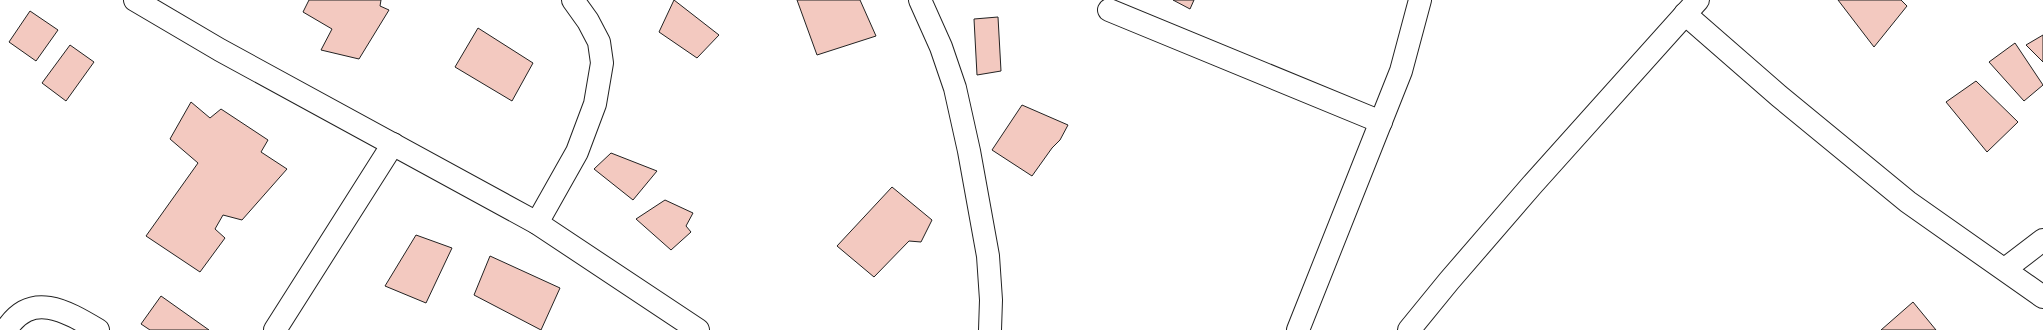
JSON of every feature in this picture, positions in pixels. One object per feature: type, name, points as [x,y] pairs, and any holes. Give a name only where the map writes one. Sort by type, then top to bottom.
[{"type":"street","points":[[536,223],[578,152],[595,104],[601,70],[602,63],[599,42],[588,21],[573,0]]},
{"type":"street","points":[[920,0],[941,47],[956,88],[988,256],[991,300],[990,330]]},
{"type":"street","points":[[1298,330],[1401,71],[1420,0]]},
{"type":"street","points":[[141,2],[536,223],[698,330]]},
{"type":"street","points":[[1409,330],[1532,185],[1691,7],[1779,96],[1908,202],[2043,297]]},
{"type":"street","points":[[1109,10],[1381,122]]},
{"type":"street","points":[[275,330],[393,144]]},
{"type":"street","points":[[2005,269],[2043,240]]},
{"type":"street","points":[[6,330],[25,310],[45,306],[70,314],[98,330]]},
{"type":"building","points":[[309,0],[381,0],[380,6],[389,10],[359,59],[321,50],[332,29],[303,12]]},
{"type":"building","points":[[674,0],[719,35],[697,58],[659,32]]},
{"type":"building","points":[[797,0],[860,0],[876,36],[817,55]]},
{"type":"building","points":[[1173,0],[1194,0],[1190,9]]},
{"type":"building","points":[[1838,0],[1901,0],[1907,6],[1874,47]]},
{"type":"building","points":[[30,11],[58,30],[36,61],[9,42]]},
{"type":"building","points":[[998,17],[1001,71],[977,75],[974,19]]},
{"type":"building","points":[[478,28],[533,63],[512,101],[455,67]]},
{"type":"building","points":[[2043,35],[2043,62],[2026,45]]},
{"type":"building","points":[[2015,43],[2043,85],[2024,101],[1989,62]]},
{"type":"building","points":[[70,45],[94,62],[66,101],[42,83]]},
{"type":"building","points":[[1976,81],[2018,122],[1987,152],[1946,102]]},
{"type":"building","points":[[191,102],[210,118],[221,109],[268,140],[261,152],[287,169],[242,220],[223,215],[215,229],[225,238],[200,272],[146,236],[198,163],[170,139]]},
{"type":"building","points":[[1022,105],[1068,125],[1060,140],[1052,148],[1032,176],[992,150]]},
{"type":"building","points":[[611,153],[657,171],[633,200],[594,169]]},
{"type":"building","points":[[892,187],[932,220],[921,242],[909,241],[874,277],[837,246]]},
{"type":"building","points":[[665,200],[693,213],[686,226],[691,232],[671,250],[636,219]]},
{"type":"building","points":[[416,235],[452,248],[426,303],[385,286]]},
{"type":"building","points":[[490,256],[560,288],[541,330],[474,295]]},
{"type":"building","points":[[161,296],[209,330],[150,330],[141,324]]},
{"type":"building","points":[[1913,302],[1936,330],[1881,330]]}]
